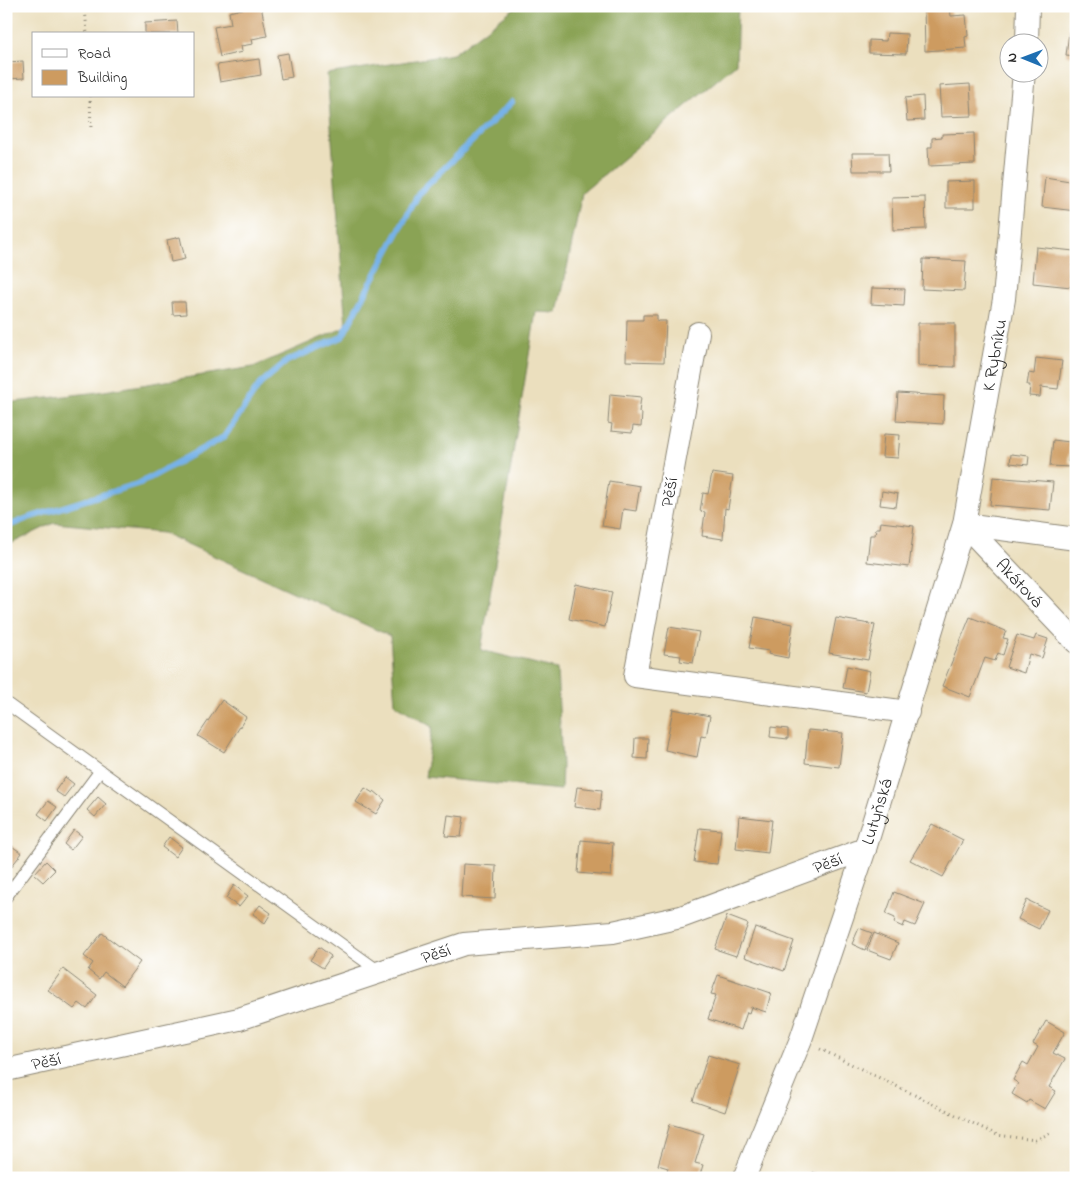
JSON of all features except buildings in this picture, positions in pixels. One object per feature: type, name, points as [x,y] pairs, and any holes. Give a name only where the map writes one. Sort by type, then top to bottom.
[{"type":"street","points":[[1027,32],[1028,6]]},
{"type":"street","name":"K Rybníku","points":[[964,524],[1004,299],[1023,82]]},
{"type":"street","name":"Pěší","points":[[698,333],[635,676],[908,712]]},
{"type":"street","points":[[964,524],[1076,539]]},
{"type":"street","name":"Akátová","points":[[964,524],[1076,642]]},
{"type":"street","name":"Lutyňská","points":[[744,1178],[800,1039],[865,849],[964,524]]},
{"type":"street","name":"Pěší","points":[[6,1070],[239,1019],[464,944],[613,932],[681,917],[865,849]]},
{"type":"lane","points":[[6,703],[380,972]]},
{"type":"lane","points":[[6,897],[100,771]]},
{"type":"path","points":[[85,6],[87,32]]},
{"type":"path","points":[[90,98],[91,130]]},
{"type":"path","points":[[800,1039],[997,1135],[1035,1140],[1053,1132]]},
{"type":"green space","points":[[517,6],[738,6],[736,64],[582,193],[558,313],[536,312],[481,650],[557,669],[562,765],[561,790],[425,777],[432,727],[395,704],[390,636],[163,533],[54,523],[6,546],[6,403],[98,392],[253,367],[346,327],[327,74],[453,54]]},
{"type":"waterway","points":[[6,527],[28,518],[140,483],[224,437],[260,384],[287,361],[342,337],[419,193],[512,102]]}]
